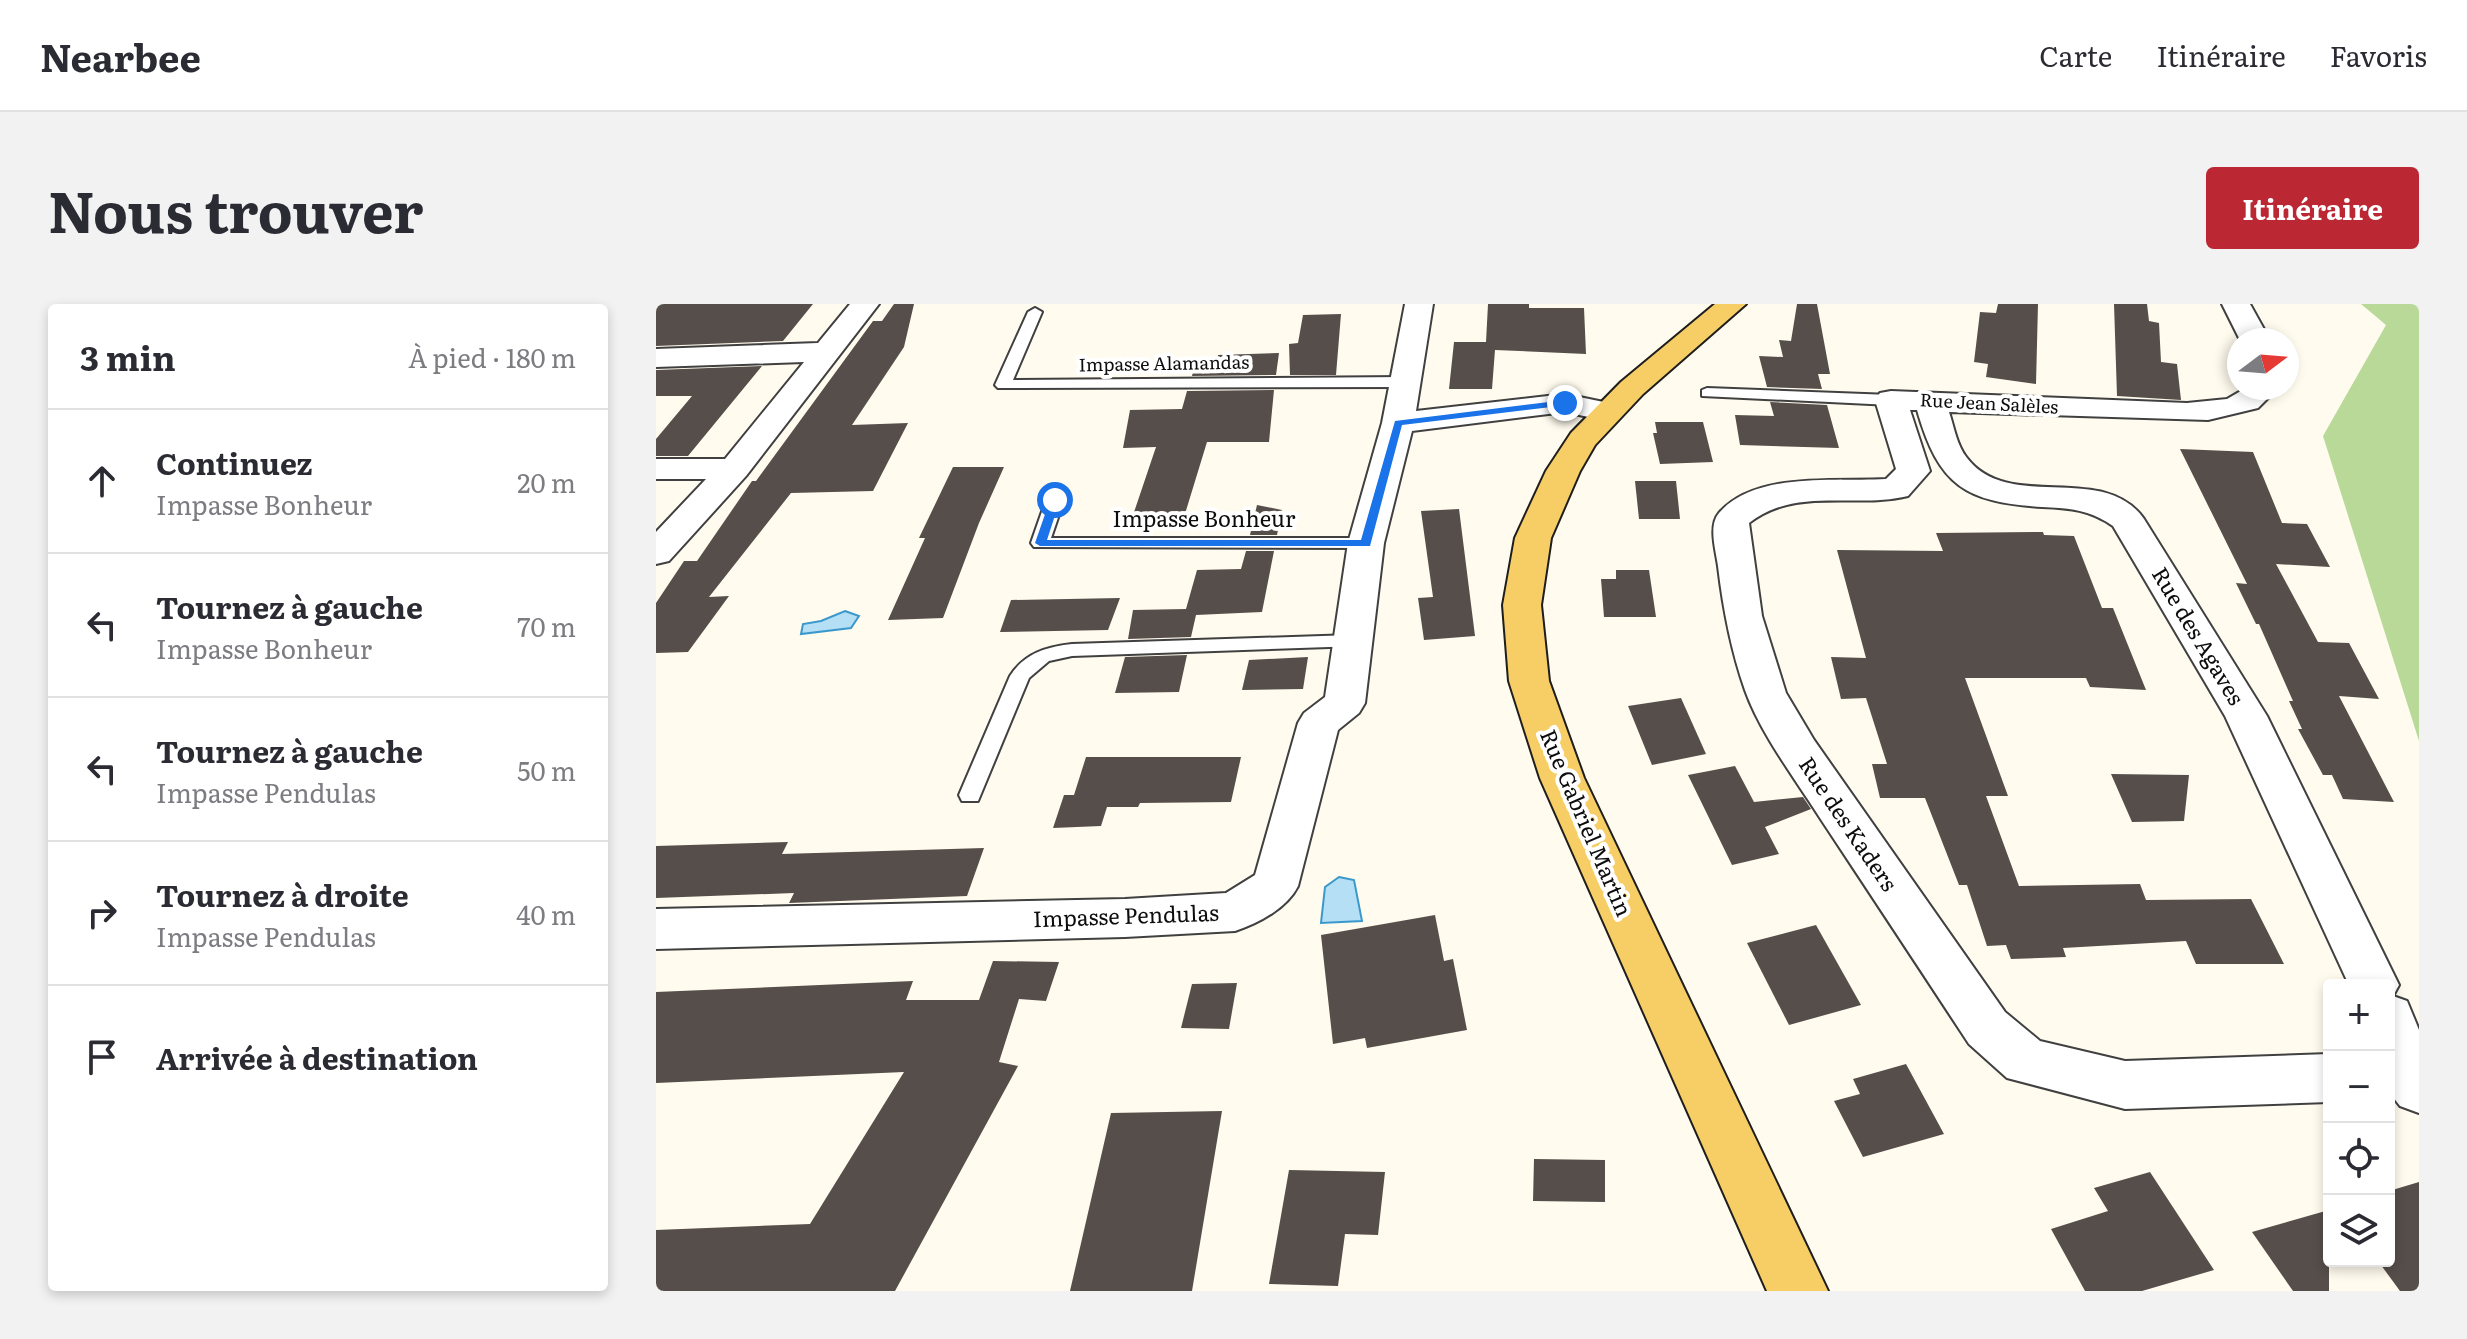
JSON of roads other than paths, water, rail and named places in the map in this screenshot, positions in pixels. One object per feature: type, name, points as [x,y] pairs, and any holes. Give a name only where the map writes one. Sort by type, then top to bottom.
[{"type":"main road","name":"Rue Gabriel Martin","points":[[1732,304],[1607,412],[1582,440],[1563,471],[1533,538],[1522,605],[1529,681],[1562,778],[1798,1291]]},
{"type":"street","points":[[656,553],[734,469],[865,304]]},
{"type":"street","name":"Impasse Pendulas","points":[[656,929],[1125,918],[1235,912],[1275,886],[1319,723],[1345,703],[1366,543],[1398,423],[1419,304]]},
{"type":"street","points":[[2236,304],[2249,328]]},
{"type":"street","points":[[656,358],[827,352]]},
{"type":"street","name":"Rue Jean Salèles","points":[[1910,401],[2187,412],[2226,409],[2251,400]]},
{"type":"street","name":"Rue des Agaves","points":[[1910,401],[1952,463],[1969,481],[1993,489],[2089,500],[2108,506],[2127,519],[2246,716],[2371,979]]},
{"type":"street","name":"Rue des Kaders","points":[[1910,401],[1913,471],[1896,489],[1787,492],[1743,507],[1732,519],[1731,534],[1743,616],[1766,693],[1799,751],[1987,1028],[2026,1061],[2125,1085],[2323,1078]]},
{"type":"street","points":[[1398,423],[1565,403],[1607,412]]},
{"type":"street","points":[[656,469],[734,469]]},
{"type":"street","points":[[2395,1041],[2405,1080]]},
{"type":"lane","name":"Impasse Alamandas","points":[[1035,312],[1003,385],[1406,382]]},
{"type":"lane","name":"Rue Jean Salèles","points":[[1707,393],[1910,401]]},
{"type":"lane","name":"Impasse Bonheur","points":[[1055,500],[1040,543],[1366,543]]},
{"type":"lane","points":[[970,795],[1020,676],[1029,663],[1045,654],[1072,650],[1352,641]]},
{"type":"water","points":[[845,611],[859,616],[851,628],[801,634],[803,624],[821,621]]},
{"type":"water","points":[[1339,877],[1354,880],[1362,921],[1321,923],[1325,887]]}]
